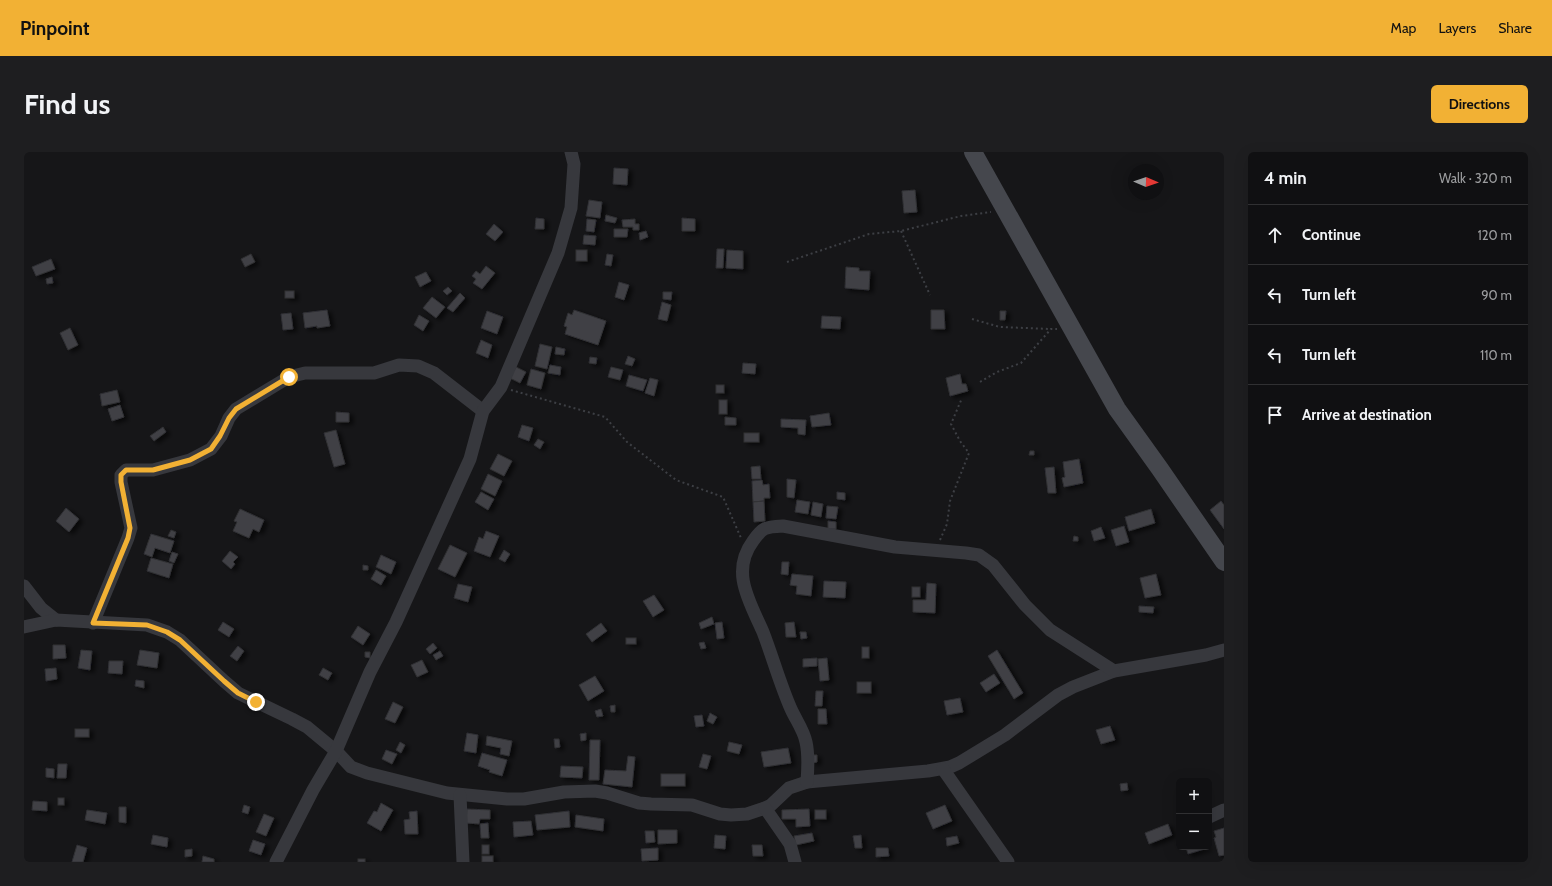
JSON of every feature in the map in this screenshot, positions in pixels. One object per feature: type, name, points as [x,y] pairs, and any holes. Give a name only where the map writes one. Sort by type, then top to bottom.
[{"type":"street","points":[[276,862],[313,790],[336,751],[370,672],[396,622],[470,459],[483,411],[501,386],[558,253],[567,225],[574,186],[574,164],[571,152]]},
{"type":"street","points":[[973,152],[1117,409],[1224,562]]},
{"type":"street","points":[[93,623],[128,538],[130,528],[121,475],[126,470],[153,470],[190,460],[211,449],[236,409],[289,377],[305,373],[374,373],[399,365],[418,366],[434,373],[483,411]]},
{"type":"street","points":[[807,782],[808,758],[806,742],[791,709],[762,631],[750,606],[744,585],[742,569],[746,550],[761,530],[771,526],[783,526],[895,547],[979,555],[993,565],[1025,605],[1050,630],[1114,672]]},
{"type":"street","points":[[24,586],[41,608],[56,620]]},
{"type":"street","points":[[24,627],[56,620],[147,625],[167,632],[180,640],[238,693],[292,719],[307,728],[336,751],[352,767],[359,771],[460,795],[524,799],[564,792],[595,791],[607,793],[638,803],[692,805],[720,814],[747,814],[765,808],[771,805],[789,788],[807,782],[943,769],[959,763],[1004,735],[1058,695],[1073,687],[1114,672],[1224,650]]},
{"type":"street","points":[[943,769],[1008,862]]},
{"type":"street","points":[[460,795],[464,862]]},
{"type":"street","points":[[765,808],[790,844],[795,862]]},
{"type":"street","points":[[1212,816],[1224,810]]},
{"type":"path","points":[[787,262],[869,234],[901,231],[961,216],[1005,210]]},
{"type":"path","points":[[901,231],[930,295]]},
{"type":"path","points":[[972,319],[1000,327],[1074,331]]},
{"type":"path","points":[[980,382],[997,372],[1021,363],[1051,329]]},
{"type":"path","points":[[501,386],[605,417],[627,442],[676,480],[723,497],[746,550]]},
{"type":"path","points":[[936,550],[947,524],[950,501],[969,453],[960,441],[951,424],[962,398]]},
{"type":"building","points":[[614,168],[628,169],[627,185],[613,184]]},
{"type":"building","points":[[915,190],[917,212],[904,213],[902,191]]},
{"type":"building","points":[[589,200],[602,202],[600,218],[586,216]]},
{"type":"building","points":[[606,215],[617,218],[615,223],[605,221]]},
{"type":"building","points":[[536,218],[544,219],[544,229],[535,229]]},
{"type":"building","points":[[682,218],[695,219],[695,231],[682,231]]},
{"type":"building","points":[[587,219],[596,220],[594,232],[586,231]]},
{"type":"building","points":[[635,219],[635,224],[639,224],[639,230],[633,230],[633,227],[623,227],[622,220]]},
{"type":"building","points":[[494,224],[503,232],[495,241],[486,234]]},
{"type":"building","points":[[614,229],[628,229],[627,237],[614,237]]},
{"type":"building","points":[[646,231],[648,237],[640,240],[639,233]]},
{"type":"building","points":[[584,235],[596,236],[595,245],[583,244]]},
{"type":"building","points":[[717,249],[724,249],[723,268],[716,268]]},
{"type":"building","points":[[576,250],[587,250],[587,261],[576,261]]},
{"type":"building","points":[[727,250],[743,251],[743,269],[726,268]]},
{"type":"building","points":[[251,254],[255,262],[245,267],[241,259]]},
{"type":"building","points":[[607,254],[613,255],[611,266],[605,265]]},
{"type":"building","points":[[51,259],[55,269],[36,276],[32,267]]},
{"type":"building","points":[[486,266],[495,273],[482,289],[473,283],[476,279],[472,276],[476,271],[480,274]]},
{"type":"building","points":[[846,267],[859,268],[859,271],[870,271],[869,290],[845,288]]},
{"type":"building","points":[[426,272],[431,281],[420,287],[415,277]]},
{"type":"building","points":[[52,277],[53,283],[47,284],[46,279]]},
{"type":"building","points":[[619,282],[629,285],[624,300],[615,297]]},
{"type":"building","points":[[448,287],[452,291],[447,295],[443,291]]},
{"type":"building","points":[[285,291],[294,291],[294,298],[285,298]]},
{"type":"building","points":[[663,292],[672,292],[671,300],[663,299]]},
{"type":"building","points":[[460,293],[465,298],[453,312],[447,308]]},
{"type":"building","points":[[432,297],[445,307],[436,318],[423,308]]},
{"type":"building","points":[[662,302],[671,305],[667,321],[658,319]]},
{"type":"building","points":[[327,310],[330,326],[305,328],[303,313]]},
{"type":"building","points":[[574,310],[606,321],[598,345],[565,334],[567,327],[564,326],[568,313],[572,315]]},
{"type":"building","points":[[931,310],[944,310],[945,329],[931,329]]},
{"type":"building","points":[[487,311],[503,317],[497,334],[481,328]]},
{"type":"building","points":[[1000,311],[1006,311],[1005,320],[1000,320]]},
{"type":"building","points":[[291,313],[293,329],[283,330],[281,314]]},
{"type":"building","points":[[419,315],[429,321],[423,331],[414,325]]},
{"type":"building","points":[[822,316],[841,317],[840,329],[821,328]]},
{"type":"building","points":[[70,328],[78,345],[68,350],[60,333]]},
{"type":"building","points":[[481,340],[492,345],[488,358],[476,353]]},
{"type":"building","points":[[540,344],[552,347],[547,369],[535,366]]},
{"type":"building","points":[[556,347],[565,349],[564,355],[555,354]]},
{"type":"building","points":[[628,356],[635,359],[632,366],[625,364]]},
{"type":"building","points":[[590,357],[597,358],[596,364],[589,363]]},
{"type":"building","points":[[743,363],[756,364],[755,374],[742,373]]},
{"type":"building","points":[[550,365],[561,367],[560,375],[548,373]]},
{"type":"building","points":[[516,367],[526,372],[520,383],[510,378]]},
{"type":"building","points":[[611,367],[623,370],[620,380],[608,377]]},
{"type":"building","points":[[531,369],[545,373],[541,389],[527,385]]},
{"type":"building","points":[[960,374],[962,384],[966,384],[968,391],[950,396],[946,378]]},
{"type":"building","points":[[629,375],[647,380],[643,391],[626,386]]},
{"type":"building","points":[[650,378],[658,380],[654,396],[645,393]]},
{"type":"building","points":[[716,385],[724,385],[724,393],[716,393]]},
{"type":"building","points":[[117,390],[120,402],[102,406],[100,394]]},
{"type":"building","points":[[719,400],[727,400],[727,414],[719,414]]},
{"type":"building","points":[[120,405],[124,417],[112,421],[108,409]]},
{"type":"building","points":[[336,412],[349,413],[349,422],[336,422]]},
{"type":"building","points":[[829,413],[831,425],[812,427],[810,416]]},
{"type":"building","points":[[725,417],[736,418],[736,425],[725,425]]},
{"type":"building","points":[[781,419],[806,420],[805,435],[798,434],[798,428],[781,427]]},
{"type":"building","points":[[522,425],[533,428],[529,441],[518,437]]},
{"type":"building","points":[[163,427],[166,432],[154,441],[150,436]]},
{"type":"building","points":[[336,430],[345,464],[334,467],[324,433]]},
{"type":"building","points":[[744,433],[759,433],[759,442],[744,442]]},
{"type":"building","points":[[538,439],[544,442],[540,449],[534,445]]},
{"type":"building","points":[[1030,451],[1034,451],[1034,455],[1029,455]]},
{"type":"building","points":[[498,454],[512,461],[504,476],[490,469]]},
{"type":"building","points":[[1079,459],[1083,483],[1064,487],[1062,478],[1065,477],[1063,462]]},
{"type":"building","points":[[760,466],[761,479],[752,479],[751,467]]},
{"type":"building","points":[[1054,467],[1056,493],[1048,493],[1045,468]]},
{"type":"building","points":[[488,474],[502,481],[495,496],[481,489]]},
{"type":"building","points":[[787,479],[796,480],[794,498],[787,497]]},
{"type":"building","points":[[762,480],[763,485],[769,484],[770,498],[764,498],[764,501],[753,502],[752,481]]},
{"type":"building","points":[[481,492],[494,499],[488,510],[475,502]]},
{"type":"building","points":[[837,492],[845,493],[845,500],[837,499]]},
{"type":"building","points":[[797,500],[810,502],[808,514],[795,512]]},
{"type":"building","points":[[764,501],[765,521],[754,522],[753,502]]},
{"type":"building","points":[[1221,501],[1224,505],[1224,529],[1210,510]]},
{"type":"building","points":[[813,502],[823,504],[821,517],[811,515]]},
{"type":"building","points":[[827,506],[838,507],[836,519],[826,518]]},
{"type":"building","points":[[66,508],[79,519],[69,532],[56,521]]},
{"type":"building","points":[[240,509],[264,520],[259,532],[253,529],[249,538],[233,531],[237,522],[234,521]]},
{"type":"building","points":[[1151,509],[1155,523],[1129,531],[1125,517]]},
{"type":"building","points":[[828,521],[836,522],[836,529],[828,529]]},
{"type":"building","points":[[1124,526],[1129,542],[1116,546],[1111,530]]},
{"type":"building","points":[[1101,527],[1105,538],[1094,541],[1091,531]]},
{"type":"building","points":[[171,530],[176,532],[174,538],[168,536]]},
{"type":"building","points":[[486,531],[499,536],[490,557],[474,551],[479,537],[483,539]]},
{"type":"building","points":[[151,534],[174,541],[170,553],[155,548],[152,557],[144,554]]},
{"type":"building","points":[[1074,536],[1078,537],[1078,541],[1073,541]]},
{"type":"building","points":[[450,545],[467,553],[455,577],[438,569]]},
{"type":"building","points":[[504,550],[510,554],[505,562],[499,559]]},
{"type":"building","points":[[230,551],[238,557],[233,562],[235,564],[231,569],[222,561]]},
{"type":"building","points":[[172,552],[178,554],[174,563],[169,561]]},
{"type":"building","points":[[381,555],[396,562],[391,574],[376,567]]},
{"type":"building","points":[[151,558],[173,564],[169,578],[147,571]]},
{"type":"building","points":[[782,562],[789,562],[788,575],[781,574]]},
{"type":"building","points":[[363,565],[368,566],[368,570],[363,570]]},
{"type":"building","points":[[376,570],[386,576],[381,585],[371,579]]},
{"type":"building","points":[[792,574],[813,576],[811,596],[796,594],[797,586],[790,585]]},
{"type":"building","points":[[1156,574],[1161,595],[1145,598],[1140,578]]},
{"type":"building","points":[[824,581],[846,582],[845,598],[823,597]]},
{"type":"building","points":[[927,583],[936,584],[935,613],[913,612],[913,600],[926,600]]},
{"type":"building","points":[[458,584],[472,587],[468,602],[454,598]]},
{"type":"building","points":[[912,587],[920,587],[920,597],[912,597]]},
{"type":"building","points":[[654,595],[664,610],[653,617],[643,601]]},
{"type":"building","points":[[1139,606],[1154,607],[1153,613],[1139,612]]},
{"type":"building","points":[[712,617],[714,624],[701,629],[699,623]]},
{"type":"building","points":[[223,622],[234,629],[229,637],[218,630]]},
{"type":"building","points":[[722,622],[724,638],[717,639],[715,623]]},
{"type":"building","points":[[794,622],[796,637],[786,637],[785,623]]},
{"type":"building","points":[[601,623],[607,631],[592,642],[586,634]]},
{"type":"building","points":[[358,626],[370,634],[363,645],[351,637]]},
{"type":"building","points":[[800,632],[806,632],[807,638],[801,639]]},
{"type":"building","points":[[626,638],[636,638],[636,644],[626,644]]},
{"type":"building","points":[[704,642],[706,648],[701,649],[699,643]]},
{"type":"building","points":[[433,643],[437,648],[430,654],[426,649]]},
{"type":"building","points":[[53,645],[65,645],[66,658],[53,659]]},
{"type":"building","points":[[238,646],[244,651],[237,661],[230,656]]},
{"type":"building","points":[[862,647],[869,647],[869,658],[862,658]]},
{"type":"building","points":[[81,650],[92,651],[90,670],[78,668]]},
{"type":"building","points":[[140,650],[159,653],[157,668],[137,665]]},
{"type":"building","points":[[997,650],[1023,693],[1014,699],[988,656]]},
{"type":"building","points":[[440,651],[443,656],[436,660],[433,655]]},
{"type":"building","points":[[365,652],[370,652],[370,658],[365,657]]},
{"type":"building","points":[[817,658],[817,666],[803,667],[803,659]]},
{"type":"building","points":[[827,658],[829,680],[820,681],[818,659]]},
{"type":"building","points":[[422,660],[428,672],[417,677],[411,665]]},
{"type":"building","points":[[109,661],[123,661],[122,674],[108,673]]},
{"type":"building","points":[[56,668],[57,679],[46,681],[45,669]]},
{"type":"building","points":[[323,668],[332,673],[328,680],[319,675]]},
{"type":"building","points":[[994,674],[1000,683],[986,692],[980,683]]},
{"type":"building","points":[[595,676],[604,691],[588,701],[579,685]]},
{"type":"building","points":[[136,680],[144,681],[144,688],[135,686]]},
{"type":"building","points":[[857,682],[871,682],[871,693],[857,693]]},
{"type":"building","points":[[816,691],[823,691],[822,706],[815,706]]},
{"type":"building","points":[[960,698],[963,712],[947,715],[944,701]]},
{"type":"building","points":[[393,702],[403,707],[395,723],[385,719]]},
{"type":"building","points":[[615,705],[615,712],[611,712],[610,706]]},
{"type":"building","points":[[601,709],[603,716],[597,717],[595,711]]},
{"type":"building","points":[[818,709],[826,709],[827,724],[818,724]]},
{"type":"building","points":[[710,713],[717,717],[713,724],[707,721]]},
{"type":"building","points":[[702,715],[704,726],[696,727],[694,716]]},
{"type":"building","points":[[1110,726],[1115,740],[1101,744],[1096,730]]},
{"type":"building","points":[[75,729],[89,729],[89,737],[75,737]]},
{"type":"building","points":[[467,733],[478,735],[476,753],[464,751]]},
{"type":"building","points":[[586,733],[586,740],[581,741],[580,734]]},
{"type":"building","points":[[487,736],[512,741],[509,756],[500,754],[501,748],[486,745]]},
{"type":"building","points":[[554,739],[559,739],[560,747],[555,748]]},
{"type":"building","points":[[590,740],[600,740],[599,780],[589,780]]},
{"type":"building","points":[[400,742],[405,745],[401,753],[396,750]]},
{"type":"building","points":[[729,742],[742,745],[739,754],[727,751]]},
{"type":"building","points":[[788,748],[791,763],[764,767],[761,752]]},
{"type":"building","points":[[386,750],[397,754],[392,764],[382,759]]},
{"type":"building","points":[[482,753],[507,760],[502,776],[489,772],[490,770],[478,766]]},
{"type":"building","points":[[703,754],[711,756],[707,769],[699,767]]},
{"type":"building","points":[[811,755],[817,755],[817,762],[812,763]]},
{"type":"building","points":[[628,756],[635,757],[632,787],[603,784],[605,770],[626,771]]},
{"type":"building","points":[[58,764],[67,764],[66,778],[57,778]]},
{"type":"building","points":[[561,766],[583,767],[582,778],[560,777]]},
{"type":"building","points":[[46,768],[54,769],[54,778],[46,777]]},
{"type":"building","points":[[661,774],[685,774],[685,786],[661,786]]},
{"type":"building","points":[[1127,783],[1128,790],[1121,791],[1120,784]]},
{"type":"building","points":[[58,798],[64,798],[64,805],[58,805]]},
{"type":"building","points":[[33,801],[47,802],[47,811],[32,810]]},
{"type":"building","points":[[381,803],[393,810],[381,831],[367,823],[374,811],[377,812]]},
{"type":"building","points":[[244,805],[250,807],[248,814],[242,812]]},
{"type":"building","points":[[945,805],[952,821],[933,829],[926,813]]},
{"type":"building","points":[[119,807],[126,807],[126,823],[119,822]]},
{"type":"building","points":[[467,809],[490,810],[490,819],[480,819],[479,824],[466,823]]},
{"type":"building","points":[[809,809],[810,826],[796,827],[796,819],[782,819],[782,810]]},
{"type":"building","points":[[87,810],[107,813],[105,824],[85,820]]},
{"type":"building","points":[[815,810],[826,810],[826,819],[815,819]]},
{"type":"building","points":[[417,811],[418,834],[405,834],[404,820],[410,819],[409,812]]},
{"type":"building","points":[[569,811],[570,827],[537,830],[535,815]]},
{"type":"building","points":[[264,814],[274,818],[266,836],[256,832]]},
{"type":"building","points":[[576,815],[604,819],[603,831],[575,827]]},
{"type":"building","points":[[531,821],[533,835],[514,837],[513,822]]},
{"type":"building","points":[[488,823],[489,838],[481,838],[480,824]]},
{"type":"building","points":[[1168,824],[1172,835],[1149,844],[1145,833]]},
{"type":"building","points":[[1224,828],[1224,855],[1219,856],[1214,838],[1216,837],[1214,831]]},
{"type":"building","points":[[658,830],[677,830],[677,843],[658,844]]},
{"type":"building","points":[[645,831],[654,831],[655,842],[646,843]]},
{"type":"building","points":[[812,833],[814,841],[796,845],[794,836]]},
{"type":"building","points":[[153,835],[168,838],[167,847],[151,844]]},
{"type":"building","points":[[715,835],[726,836],[725,849],[714,848]]},
{"type":"building","points":[[861,835],[862,848],[855,848],[853,836]]},
{"type":"building","points":[[957,836],[959,843],[947,846],[946,838]]},
{"type":"building","points":[[253,840],[265,844],[261,855],[249,851]]},
{"type":"building","points":[[77,845],[87,848],[83,862],[72,862]]},
{"type":"building","points":[[482,845],[489,845],[489,854],[482,854]]},
{"type":"building","points":[[752,845],[762,845],[763,856],[753,856]]},
{"type":"building","points":[[658,848],[658,860],[642,861],[641,849]]},
{"type":"building","points":[[876,848],[888,848],[889,856],[876,857]]},
{"type":"building","points":[[192,849],[192,856],[185,857],[185,850]]},
{"type":"building","points":[[1187,850],[1201,850],[1188,854]]},
{"type":"building","points":[[203,856],[214,859],[214,862],[202,862]]},
{"type":"building","points":[[482,856],[493,856],[493,862],[482,862]]},
{"type":"building","points":[[358,859],[365,859],[365,862],[358,862]]},
{"type":"route","points":[[256,702],[238,693],[180,640],[167,632],[147,625],[93,623],[128,538],[130,528],[130,520],[121,482],[121,475],[126,470],[153,470],[190,460],[211,449],[236,409],[289,377]]}]
